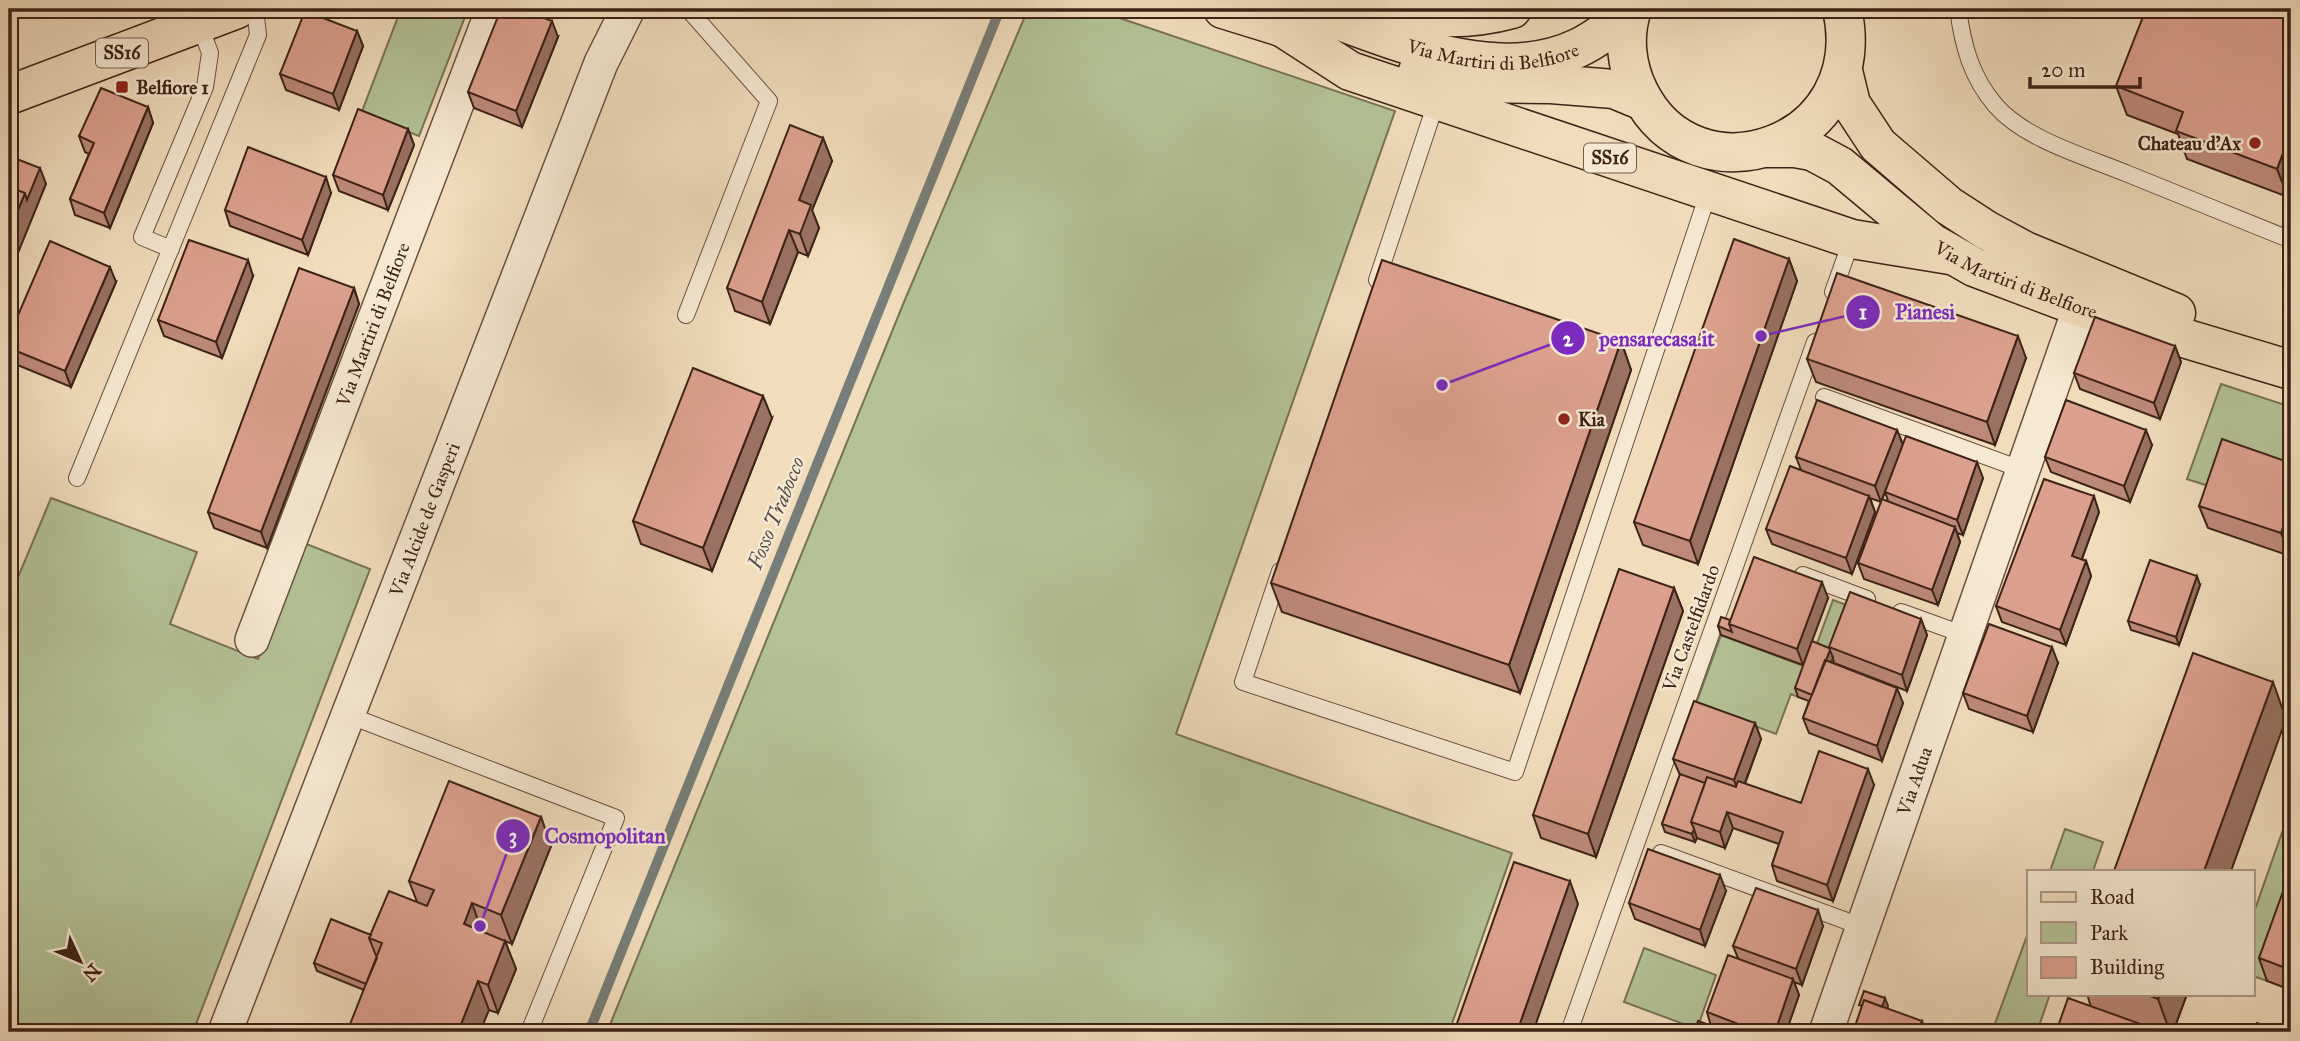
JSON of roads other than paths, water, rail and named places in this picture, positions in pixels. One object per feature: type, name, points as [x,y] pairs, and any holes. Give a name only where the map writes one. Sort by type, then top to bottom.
[{"type":"main road","name":"SS16","points":[[9,95],[237,9]]},
{"type":"main road","name":"Via Martiri di Belfiore","points":[[1223,9],[1294,18],[1466,60],[1491,61],[1550,58],[1577,48],[1604,33],[1631,10]]},
{"type":"main road","points":[[1382,9],[1404,14],[1446,17],[1494,14],[1512,9]]},
{"type":"main road","name":"Via Martiri di Belfiore","points":[[1767,148],[1793,136],[1815,119],[1832,97],[1843,71],[1846,50],[1842,9]]},
{"type":"main road","name":"Via Martiri di Belfiore","points":[[1631,10],[1627,29],[1629,66],[1643,101],[1658,120],[1676,135],[1697,146],[1720,151],[1744,152],[1767,148],[1812,151],[1840,166],[1950,256],[2080,307],[2291,370]]},
{"type":"main road","name":"SS16","points":[[1294,18],[1350,71],[1852,239],[1950,256]]},
{"type":"main road","name":"Via Martiri di Belfiore","points":[[1294,18],[1423,73],[1471,83],[1552,83],[1614,89],[1643,101]]},
{"type":"main road","name":"Via Martiri di Belfiore","points":[[1843,71],[1851,104],[1878,145],[1949,206],[1986,230],[2025,251],[2291,361]]},
{"type":"street","name":"Via Martiri di Belfiore","points":[[252,640],[493,9]]},
{"type":"street","name":"Via Alcide de Gasperi","points":[[225,1032],[592,86],[628,9]]},
{"type":"street","name":"Via Adua","points":[[1826,1032],[2080,307]]},
{"type":"lane","points":[[77,478],[258,35],[256,9]]},
{"type":"lane","points":[[686,315],[769,101],[688,9]]},
{"type":"lane","points":[[1958,9],[1963,43],[1973,74],[1997,107],[2027,131],[2291,240]]},
{"type":"lane","points":[[171,249],[142,237],[205,87],[210,52],[199,23]]},
{"type":"lane","points":[[1373,293],[1437,100]]},
{"type":"lane","points":[[1286,552],[1243,682],[1515,772],[1709,191]]},
{"type":"lane","points":[[1829,303],[1852,239]]},
{"type":"lane","name":"Via Castelfidardo","points":[[1569,1032],[1820,329]]},
{"type":"lane","points":[[1825,397],[2023,471]]},
{"type":"lane","points":[[1790,570],[1965,635]]},
{"type":"lane","points":[[348,715],[616,818],[529,1032]]},
{"type":"lane","points":[[1661,853],[1863,927]]},
{"type":"waterway","name":"Fosso Trabocco","points":[[589,1032],[1000,9]]},
{"type":"place","name":"Belfiore 1","points":[[122,87]]},
{"type":"place","name":"Chateau d'Ax","points":[[2255,143]]},
{"type":"place","name":"Pianesi","points":[[1761,336]]},
{"type":"place","name":"pensarecasa.it","points":[[1442,385]]},
{"type":"place","name":"Kia","points":[[1564,419]]},
{"type":"place","name":"Cosmopolitan","points":[[480,926]]}]
